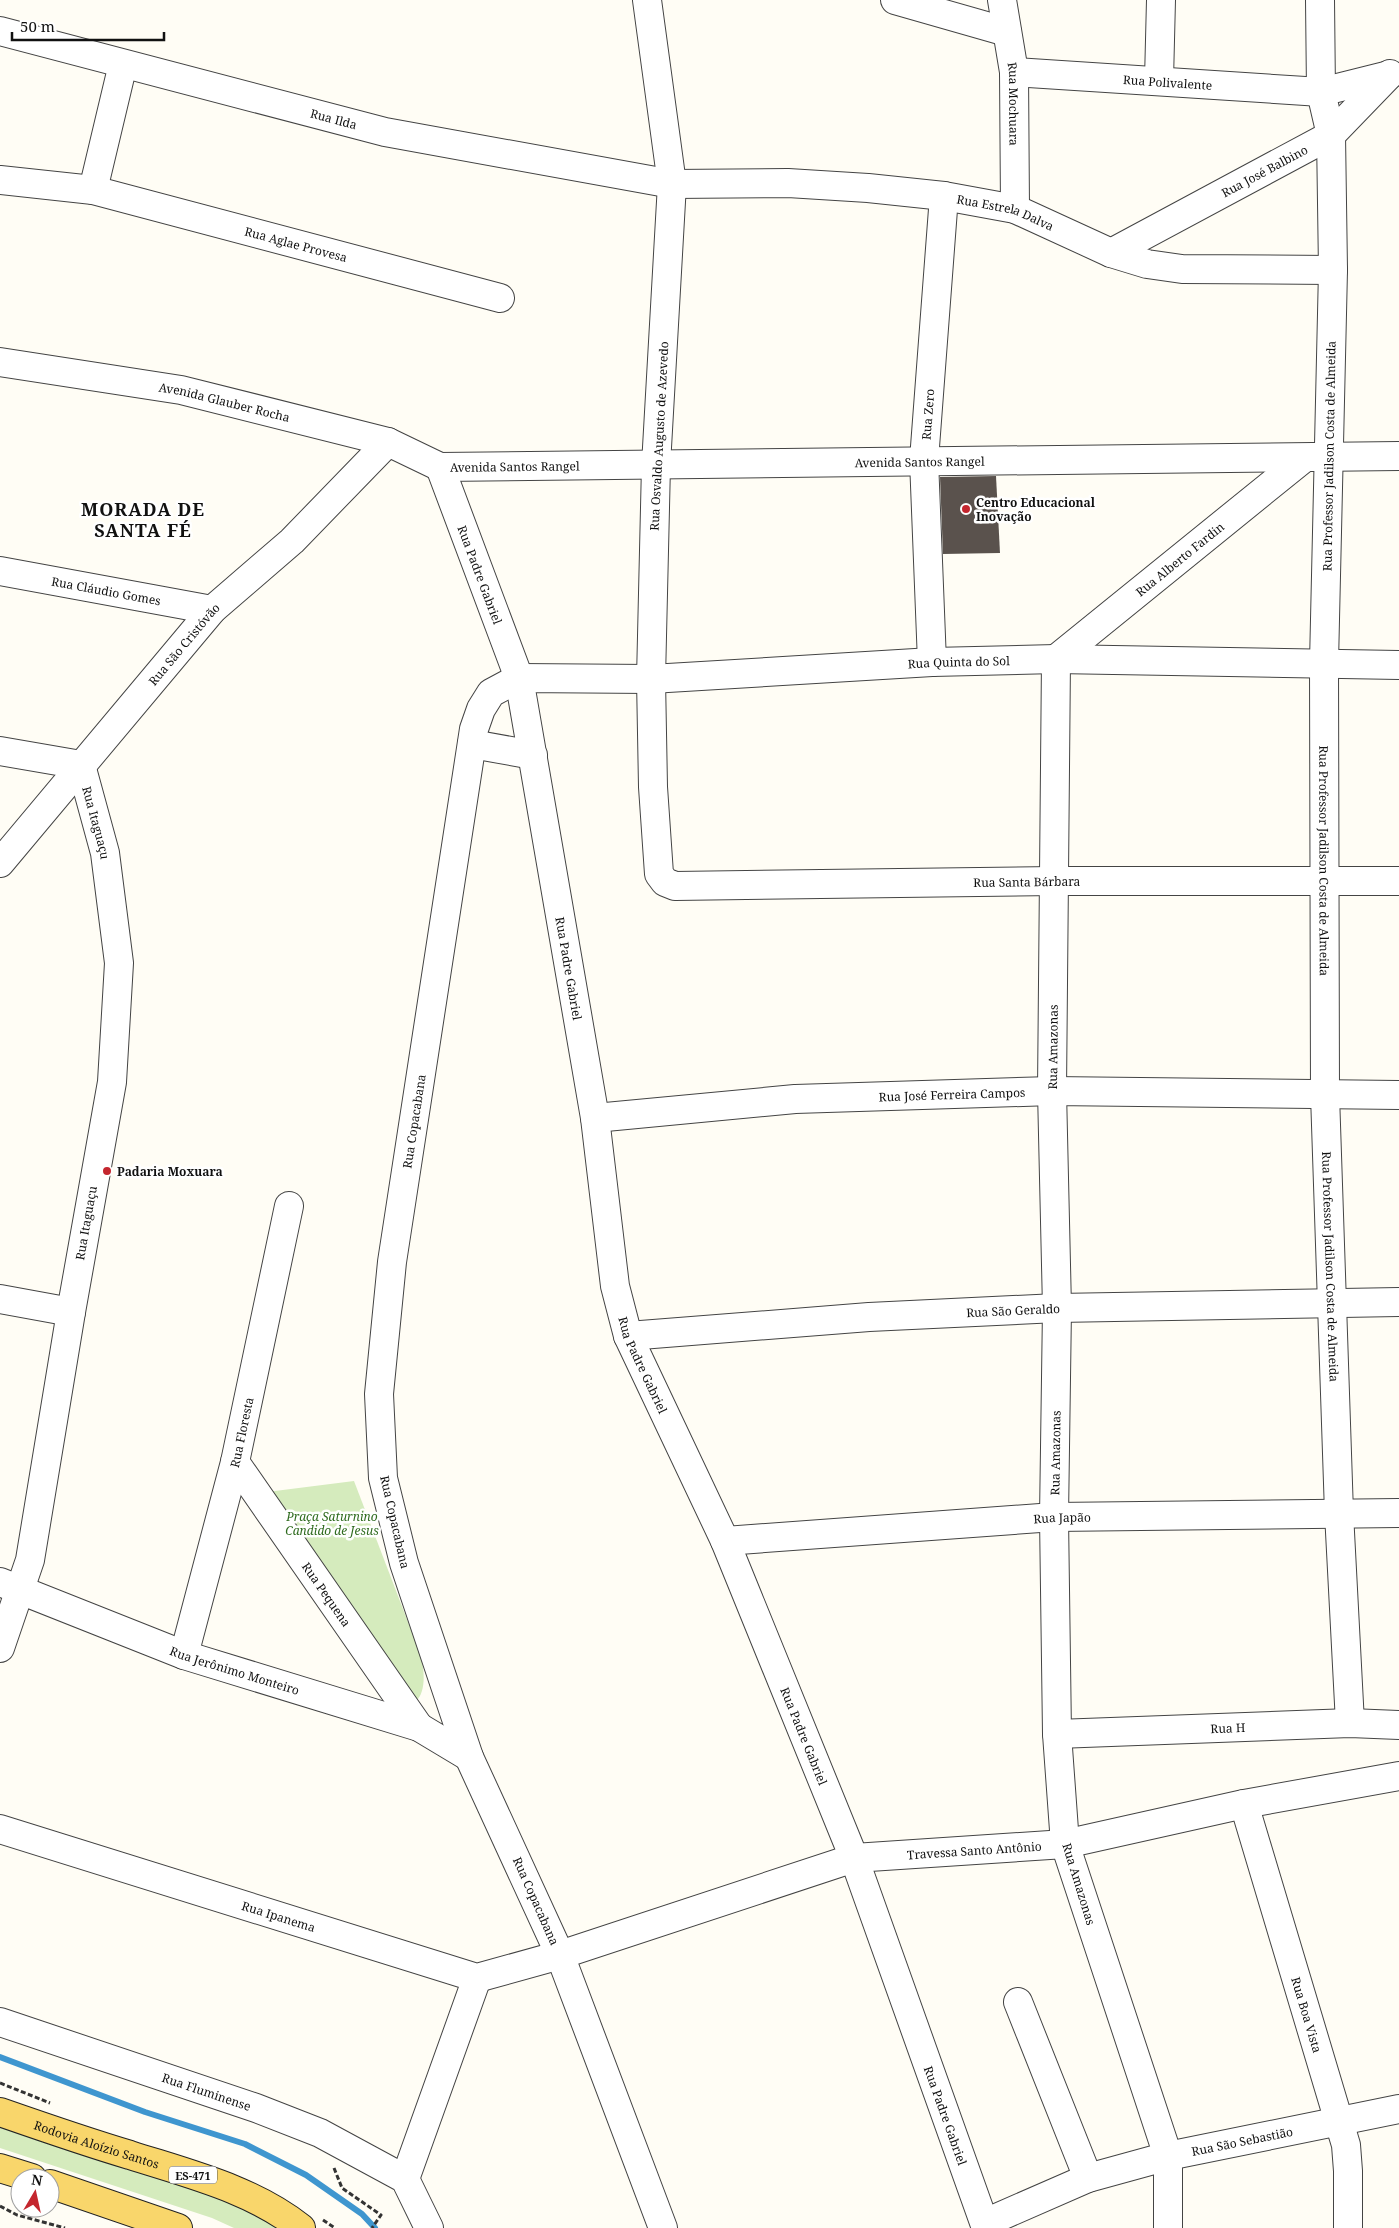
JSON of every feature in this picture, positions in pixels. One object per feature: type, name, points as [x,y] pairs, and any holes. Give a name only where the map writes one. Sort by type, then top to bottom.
[{"type":"main road","name":"Rodovia Aloízio Santos","points":[[0,2112],[77,2139],[220,2183],[259,2202],[301,2228]]},
{"type":"main road","points":[[60,2187],[178,2228]]},
{"type":"street","name":"Rua Osvaldo Augusto de Azevedo","points":[[647,0],[672,184],[656,465],[651,679],[653,787],[659,874]]},
{"type":"street","points":[[895,0],[1008,32]]},
{"type":"street","name":"Rua Mochuara","points":[[1002,0],[1014,72],[1015,209]]},
{"type":"street","points":[[1159,80],[1161,0]]},
{"type":"street","name":"Rua Professor Jadilson Costa de Almeida","points":[[1320,0],[1321,92],[1331,134],[1333,270],[1317,458],[1324,663],[1325,1095],[1339,1513],[1350,1723]]},
{"type":"street","name":"Rua Ilda","points":[[0,31],[385,132],[672,184]]},
{"type":"street","points":[[93,190],[123,64]]},
{"type":"street","name":"Rua Polivalente","points":[[1014,72],[1321,92],[1394,69]]},
{"type":"street","name":"Rua José Balbino","points":[[1111,252],[1331,134],[1394,69]]},
{"type":"street","name":"Rua Aglae Provesa","points":[[0,180],[93,190],[500,298]]},
{"type":"street","name":"Rua Estrela Dalva","points":[[672,184],[788,183],[868,188],[944,196],[1015,209],[1111,252],[1147,264],[1182,269],[1333,270]]},
{"type":"street","name":"Rua Zero","points":[[932,662],[924,460],[944,196]]},
{"type":"street","name":"Avenida Glauber Rocha","points":[[0,362],[181,390],[388,442],[440,467]]},
{"type":"street","name":"Rua São Cristóvão","points":[[0,863],[212,610],[292,541],[388,442]]},
{"type":"street","name":"Avenida Santos Rangel","points":[[440,467],[1399,456]]},
{"type":"street","name":"Rua Alberto Fardin","points":[[1056,659],[1317,458]]},
{"type":"street","name":"Rua Padre Gabriel","points":[[440,467],[519,678],[595,1118],[615,1286],[628,1336],[725,1542],[854,1858],[986,2225]]},
{"type":"street","name":"Rua Cláudio Gomes","points":[[0,571],[212,610]]},
{"type":"street","name":"Rua Quinta do Sol","points":[[519,678],[651,679],[932,662],[1056,659],[1399,665]]},
{"type":"street","name":"Rua Amazonas","points":[[1056,659],[1052,1091],[1057,1308],[1054,1517],[1058,1734],[1065,1844],[1168,2156],[1168,2228]]},
{"type":"street","name":"Rua Copacabana","points":[[519,678],[491,693],[480,709],[472,744],[392,1262],[379,1394],[383,1478],[402,1554],[469,1757],[560,1955],[663,2228]]},
{"type":"street","points":[[472,744],[533,755]]},
{"type":"street","points":[[0,750],[81,765]]},
{"type":"street","name":"Rua Itaguaçu","points":[[0,1648],[10,1585],[30,1560],[71,1312],[112,1082],[119,963],[106,853],[81,765]]},
{"type":"street","name":"Rua Santa Bárbara","points":[[659,874],[665,882],[675,886],[1055,881],[1399,881]]},
{"type":"street","name":"Rua José Ferreira Campos","points":[[595,1118],[795,1099],[1052,1091],[1399,1095]]},
{"type":"street","name":"Rua Floresta","points":[[184,1655],[235,1462],[289,1206]]},
{"type":"street","points":[[0,1299],[71,1312]]},
{"type":"street","name":"Rua São Geraldo","points":[[628,1336],[869,1318],[1057,1308],[1399,1302]]},
{"type":"street","name":"Rua Pequena","points":[[235,1462],[419,1727]]},
{"type":"street","name":"Rua Japão","points":[[725,1542],[1054,1517],[1399,1513]]},
{"type":"street","name":"Rua Jerônimo Monteiro","points":[[10,1585],[184,1655],[419,1727],[469,1757]]},
{"type":"street","name":"Rua H","points":[[1058,1734],[1350,1723],[1399,1725]]},
{"type":"street","name":"Travessa Santo Antônio","points":[[560,1955],[854,1858],[1065,1844],[1244,1804],[1399,1776]]},
{"type":"street","name":"Rua Boa Vista","points":[[1244,1804],[1340,2123],[1348,2171],[1348,2228]]},
{"type":"street","name":"Rua Ipanema","points":[[0,1829],[477,1978]]},
{"type":"street","points":[[429,2228],[405,2179],[477,1978],[560,1955]]},
{"type":"street","points":[[1018,2002],[1088,2178]]},
{"type":"street","name":"Rua Fluminense","points":[[0,2022],[256,2108],[320,2133],[405,2179]]},
{"type":"street","name":"Rua São Sebastião","points":[[986,2225],[1088,2178],[1168,2156],[1399,2110]]},
{"type":"path","points":[[320,2133],[342,2188],[381,2215],[372,2228]]},
{"type":"path","points":[[0,2206],[17,2215],[65,2228]]},
{"type":"green space","name":"Praça Saturnino Candido de Jesus","points":[[354,1481],[421,1656],[424,1674],[423,1686],[419,1698],[415,1702],[267,1492]]},
{"type":"green space","points":[[0,2122],[221,2196],[284,2228],[234,2228],[212,2218],[0,2148]]},
{"type":"building","name":"Centro Educacional Inovação","points":[[996,476],[1000,553],[943,554],[940,477]]},
{"type":"waterway","points":[[0,2057],[145,2112],[245,2144],[306,2175],[362,2214],[375,2228]]},
{"type":"place","name":"Centro Educacional Inovação","points":[[966,509]]},
{"type":"place","name":"Padaria Moxuara","points":[[107,1171]]},
{"type":"district","name":"MORADA DE SANTA FÉ","points":[[143,519]]}]
